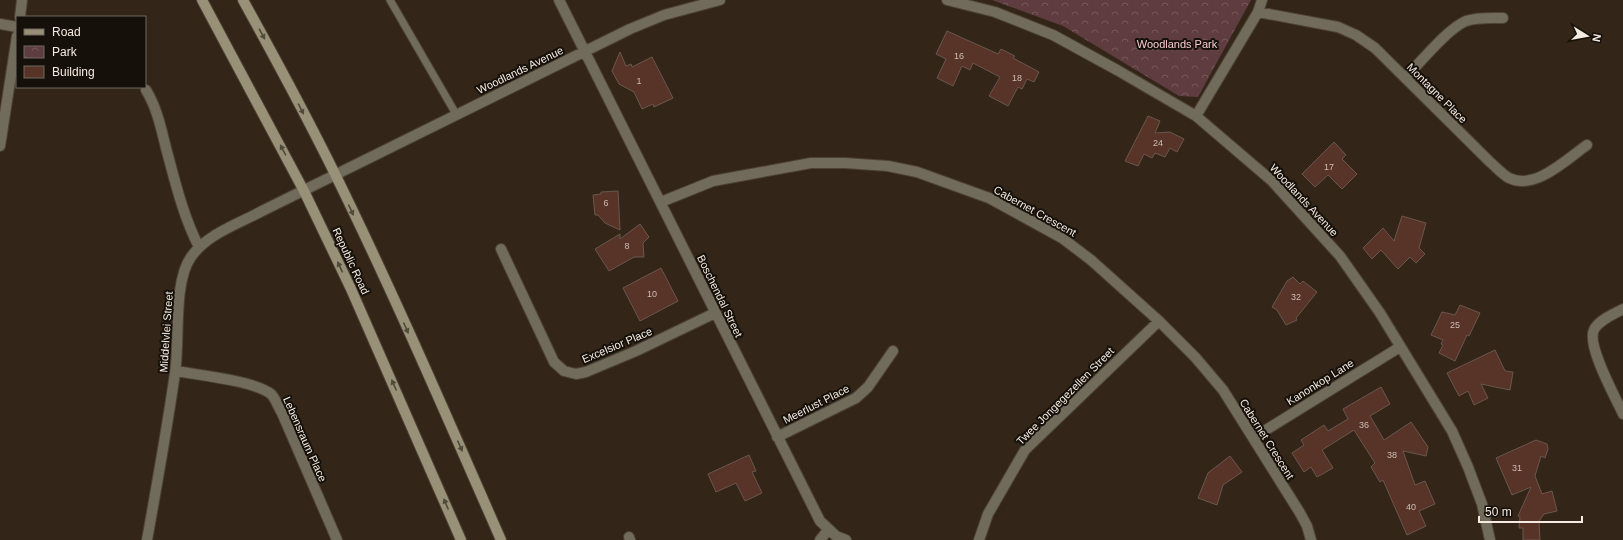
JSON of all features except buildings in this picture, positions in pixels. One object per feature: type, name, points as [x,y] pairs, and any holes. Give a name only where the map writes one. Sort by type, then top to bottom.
[{"type":"main road","name":"Republic Road","points":[[202,0],[304,191],[361,311],[461,540]]},
{"type":"main road","name":"Republic Road","points":[[243,0],[284,74],[335,174],[501,540]]},
{"type":"street","points":[[20,16],[22,0]]},
{"type":"street","name":"Boschendal Street","points":[[560,0],[820,521],[836,536],[846,540]]},
{"type":"street","name":"Woodlands Avenue","points":[[304,191],[335,174],[630,29],[657,18],[694,6],[720,0]]},
{"type":"street","name":"Woodlands Avenue","points":[[947,0],[996,12],[1053,35],[1196,116],[1272,181],[1340,256],[1380,313],[1452,431],[1482,504],[1490,540]]},
{"type":"street","points":[[1196,116],[1258,12],[1262,0]]},
{"type":"street","name":"Montagne Place","points":[[1258,12],[1338,27],[1366,40],[1490,162],[1509,178],[1523,180],[1540,178],[1587,146]]},
{"type":"street","points":[[1405,78],[1445,37],[1465,22],[1478,19],[1503,18]]},
{"type":"street","points":[[0,24],[16,27]]},
{"type":"street","points":[[0,146],[16,42]]},
{"type":"street","points":[[146,90],[155,107],[176,186],[189,225],[199,247]]},
{"type":"street","name":"Cabernet Crescent","points":[[661,202],[713,181],[811,163],[845,163],[902,168],[918,172],[989,198],[1062,238],[1091,260],[1159,321],[1211,376],[1223,390],[1307,526],[1311,540]]},
{"type":"street","name":"Middelvlei Street","points":[[147,540],[176,371],[181,283],[191,258],[199,247],[212,237],[304,191]]},
{"type":"street","name":"Excelsior Place","points":[[501,249],[554,362],[564,371],[570,373],[586,372],[636,351],[715,313]]},
{"type":"street","points":[[1623,309],[1605,319],[1595,327],[1591,338],[1597,358],[1623,414]]},
{"type":"street","name":"Twee Jongegezellen Street","points":[[979,540],[988,514],[1025,450],[1159,321]]},
{"type":"street","name":"Kanonkop Lane","points":[[1253,438],[1400,347]]},
{"type":"street","name":"Meerlust Place","points":[[777,437],[856,398],[868,387],[893,351]]},
{"type":"street","name":"Lebensraum Place","points":[[176,371],[251,385],[266,391],[272,396],[282,413],[337,540]]},
{"type":"street","points":[[820,540],[828,530]]},
{"type":"lane","points":[[390,0],[456,114]]},
{"type":"green space","name":"Woodlands Park","points":[[992,0],[1251,0],[1198,97],[1179,96],[1063,26]]}]
